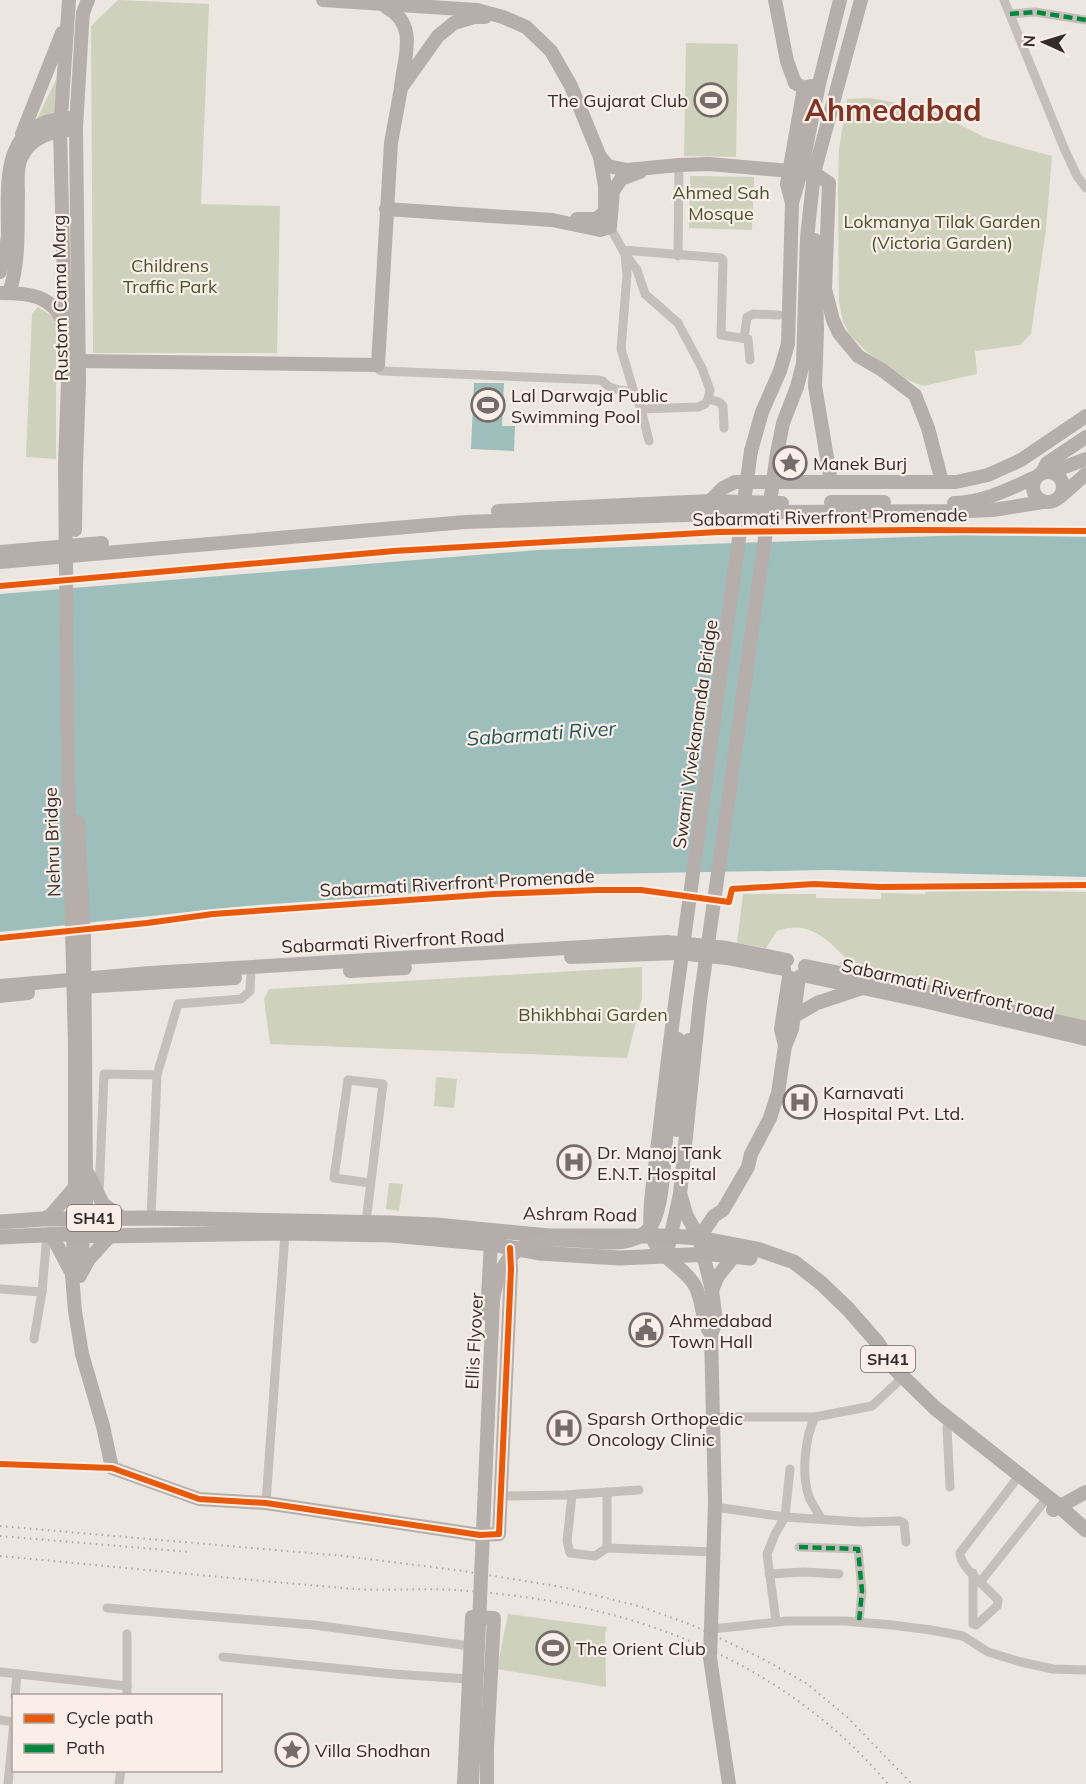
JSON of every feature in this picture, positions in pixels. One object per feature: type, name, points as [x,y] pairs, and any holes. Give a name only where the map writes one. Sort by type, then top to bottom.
[{"type":"main road","name":"Rustom Cama Marg","points":[[69,0],[60,125],[71,466]]},
{"type":"main road","name":"Rustom Cama Marg","points":[[71,466],[79,361],[76,124],[82,26],[88,0]]},
{"type":"main road","points":[[323,0],[384,6],[477,10],[503,17],[526,27],[551,51],[571,86],[600,157],[605,186],[605,212],[596,219],[552,220],[386,209]]},
{"type":"main road","points":[[775,0],[787,61],[795,83],[804,88],[819,84]]},
{"type":"main road","points":[[801,172],[819,84],[840,0]]},
{"type":"main road","points":[[801,172],[861,0]]},
{"type":"main road","points":[[79,361],[378,365],[391,143],[408,32],[397,13],[384,6]]},
{"type":"main road","points":[[401,88],[438,36],[454,23],[474,17],[503,17]]},
{"type":"main road","points":[[0,272],[8,237],[6,168],[11,151],[22,134],[68,21]]},
{"type":"main road","points":[[804,88],[801,172],[808,213],[815,235],[818,331],[815,386],[831,482]]},
{"type":"main road","points":[[22,134],[42,122],[60,125],[76,124]]},
{"type":"main road","points":[[11,151],[29,145],[60,125]]},
{"type":"main road","points":[[11,151],[18,172],[16,269],[5,293],[31,294],[43,298],[60,314],[65,327]]},
{"type":"main road","points":[[600,157],[608,166],[627,170],[709,164],[801,172],[829,183],[825,289],[833,320],[838,333],[858,356],[882,370],[915,395],[928,428],[942,482]]},
{"type":"main road","points":[[552,220],[600,230],[610,227],[613,191],[621,179],[654,167]]},
{"type":"main road","name":"Swami Vivekananda Bridge","points":[[675,1017],[751,451],[762,412],[780,371],[788,344],[792,203],[787,184],[801,172]]},
{"type":"main road","points":[[666,1257],[680,1194],[698,1012],[777,453],[783,423],[797,387],[803,363],[808,213]]},
{"type":"main road","points":[[710,501],[723,488],[735,482],[956,482],[988,475],[1021,460],[1086,416]]},
{"type":"main road","points":[[1043,502],[1033,491],[1033,483],[1043,474],[1047,463],[1086,437]]},
{"type":"main road","points":[[0,552],[468,513],[710,501],[966,502],[994,496],[1043,474],[1086,459]]},
{"type":"main road","name":"Nehru Bridge","points":[[71,466],[77,800],[84,938],[75,1186],[80,1219]]},
{"type":"main road","points":[[1043,474],[1058,475],[1063,482],[1060,497]]},
{"type":"main road","points":[[0,562],[465,522],[779,512],[993,510],[1053,502],[1086,474]]},
{"type":"main road","name":"Sabarmati Riverfront Road","points":[[0,996],[64,988],[668,942],[727,948],[794,971]]},
{"type":"main road","points":[[784,1046],[792,1029],[794,971]]},
{"type":"main road","points":[[699,1239],[714,1216],[716,1205],[725,1188],[740,1163],[751,1154],[770,1118],[778,1093],[784,1046],[781,1029],[794,971]]},
{"type":"main road","name":"Sabarmati Riverfront road","points":[[794,971],[862,988],[920,995],[1086,1040]]},
{"type":"main road","name":"Sabarmati Riverfront road","points":[[794,971],[1086,1028]]},
{"type":"main road","name":"Sabarmati Riverfront Road","points":[[0,987],[76,978],[252,973]]},
{"type":"main road","points":[[793,1017],[817,1003],[862,988]]},
{"type":"main road","name":"Ellis Flyover","points":[[480,1784],[499,1338],[504,1282],[515,1264],[525,1255],[539,1249],[549,1247],[609,1250],[628,1248],[645,1242],[659,1230],[666,1215],[689,1040],[698,1012]]},
{"type":"main road","points":[[675,1017],[653,1190],[651,1235],[660,1252],[686,1273],[694,1284],[701,1298],[704,1325],[711,1334]]},
{"type":"main road","name":"Ellis Flyover","points":[[472,1784],[495,1282],[506,1260],[519,1248],[532,1243],[545,1240],[624,1242],[640,1236],[652,1226],[662,1184],[678,1039],[675,1017]]},
{"type":"main road","name":"Nehru Bridge","points":[[80,1045],[86,1170],[80,1219]]},
{"type":"main road","points":[[86,1170],[107,1209],[122,1218]]},
{"type":"main road","points":[[75,1186],[50,1216],[47,1229],[75,1279]]},
{"type":"main road","points":[[680,1194],[686,1214],[699,1239],[712,1290],[716,1322],[711,1334],[716,1507],[710,1658],[729,1784]]},
{"type":"main road","name":"Ashram Road","points":[[0,1237],[47,1229],[80,1219],[151,1218],[436,1225],[549,1236],[671,1236],[757,1249],[794,1262],[848,1309],[877,1342],[901,1379],[1052,1506],[1086,1540]]},
{"type":"main road","points":[[80,1219],[75,1279],[78,1338],[103,1426],[112,1468],[199,1499],[266,1503],[480,1535],[500,1534],[510,1248]]},
{"type":"main road","name":"Ashram Road","points":[[0,1222],[79,1235],[285,1233],[424,1237],[491,1244],[539,1253],[619,1258],[735,1255],[755,1259],[790,1271],[816,1291],[901,1379],[930,1413],[1015,1481],[1086,1530]]},
{"type":"main road","points":[[75,1279],[110,1236]]},
{"type":"main road","points":[[480,1535],[488,1263],[491,1244]]},
{"type":"main road","points":[[712,1290],[718,1276],[735,1255]]},
{"type":"main road","points":[[1052,1506],[1086,1492]]},
{"type":"main road","points":[[464,1784],[472,1617],[494,1618],[488,1784]]},
{"type":"street","points":[[1004,0],[1064,148],[1077,176],[1086,188]]},
{"type":"street","points":[[1010,14],[1035,12],[1086,20]]},
{"type":"street","points":[[678,256],[679,165]]},
{"type":"street","points":[[610,227],[637,270],[645,294],[678,323],[702,368],[710,390],[705,404],[691,408],[641,409]]},
{"type":"street","points":[[624,252],[723,260],[721,335],[744,338],[749,341],[750,360]]},
{"type":"street","points":[[624,252],[627,275],[621,349],[649,441]]},
{"type":"street","points":[[744,338],[747,317],[779,315]]},
{"type":"street","points":[[378,365],[379,370],[382,371],[599,380],[612,389],[634,392]]},
{"type":"street","points":[[708,399],[723,405],[724,428]]},
{"type":"street","points":[[151,1218],[157,1075],[178,1004],[241,999],[250,990],[252,973]]},
{"type":"street","points":[[99,1196],[104,1074],[157,1075]]},
{"type":"street","points":[[366,1222],[383,1084],[348,1080],[334,1178],[370,1183]]},
{"type":"street","points":[[34,1339],[42,1292],[47,1229]]},
{"type":"street","points":[[266,1503],[285,1233]]},
{"type":"street","points":[[2,1289],[42,1292]]},
{"type":"street","points":[[714,1417],[815,1417],[872,1406],[901,1379]]},
{"type":"street","points":[[815,1417],[809,1430],[805,1458],[809,1495],[821,1518]]},
{"type":"street","points":[[948,1427],[950,1487]]},
{"type":"street","points":[[0,1464],[112,1468]]},
{"type":"street","points":[[776,1621],[767,1554],[774,1534],[785,1517],[790,1469]]},
{"type":"street","points":[[973,1574],[974,1625],[978,1625],[998,1602],[997,1598],[960,1560],[961,1548],[1015,1481]]},
{"type":"street","points":[[501,1496],[572,1495],[639,1490]]},
{"type":"street","points":[[607,1548],[608,1492]]},
{"type":"street","points":[[572,1495],[567,1541],[570,1553],[595,1556],[607,1548],[714,1552]]},
{"type":"street","points":[[981,1581],[1052,1506]]},
{"type":"street","points":[[716,1507],[785,1517],[861,1522],[900,1521],[904,1523],[906,1542]]},
{"type":"street","points":[[799,1547],[858,1549],[862,1591],[859,1622]]},
{"type":"street","points":[[769,1574],[804,1572],[839,1574]]},
{"type":"street","points":[[107,1608],[314,1625],[471,1646]]},
{"type":"street","points":[[712,1629],[776,1621],[859,1622],[963,1636],[987,1652],[1021,1662],[1053,1669],[1086,1670]]},
{"type":"street","points":[[0,1672],[127,1691],[128,1634]]},
{"type":"street","points":[[223,1657],[468,1679]]},
{"type":"street","points":[[15,1694],[17,1674]]},
{"type":"street","points":[[8,1784],[12,1743]]},
{"type":"green space","name":"Childrens Traffic Park","points":[[118,0],[209,4],[201,204],[280,206],[277,353],[93,353],[91,26]]},
{"type":"green space","name":"The Gujarat Club","points":[[686,43],[738,44],[736,157],[684,156]]},
{"type":"green space","points":[[57,78],[54,116],[34,125]]},
{"type":"green space","name":"Lokmanya Tilak Garden (Victoria Garden)","points":[[870,98],[927,108],[986,138],[1052,156],[1046,229],[1031,334],[1020,345],[975,351],[977,374],[923,386],[905,379],[867,352],[850,335],[843,322],[839,302],[839,149],[847,99]]},
{"type":"green space","name":"Ahmed Sah Mosque","points":[[690,176],[754,177],[752,230],[689,228]]},
{"type":"green space","points":[[38,307],[56,319],[56,459],[26,457],[32,314]]},
{"type":"green space","points":[[926,889],[1086,892],[1086,1022],[969,992],[839,964],[845,957],[823,937],[806,929],[788,928],[777,931],[766,948],[737,943],[743,894],[816,894],[816,898],[881,899],[881,893],[925,894]]},
{"type":"green space","name":"Bhikhbhai Garden","points":[[642,967],[642,998],[627,1058],[270,1044],[264,999],[269,989]]},
{"type":"green space","points":[[436,1077],[457,1079],[454,1108],[434,1106]]},
{"type":"green space","points":[[389,1183],[403,1184],[399,1211],[386,1209]]},
{"type":"green space","name":"The Orient Club","points":[[508,1614],[607,1627],[605,1634],[606,1687],[497,1669]]},
{"type":"water","name":"Lal Darwaja Public Swimming Pool","points":[[474,383],[504,383],[502,426],[515,426],[514,451],[471,449]]},
{"type":"water","name":"Sabarmati River","points":[[965,535],[1086,537],[1086,877],[828,870],[596,874],[374,897],[245,906],[0,932],[0,594],[538,550]]},
{"type":"railway","points":[[0,1526],[344,1556],[456,1570],[562,1587],[642,1607],[692,1625],[761,1658],[806,1683],[847,1717],[912,1784]]},
{"type":"railway","points":[[0,1536],[191,1552]]},
{"type":"railway","points":[[0,1556],[355,1589],[454,1590],[516,1596],[576,1606],[635,1622],[692,1642],[746,1668],[797,1700],[845,1739],[888,1784]]},
{"type":"marked path","points":[[1010,14],[1035,12],[1086,20]]},
{"type":"marked path","points":[[799,1547],[858,1549],[862,1591],[859,1622]]},
{"type":"cycle path","name":"Sabarmati Riverfront Promenade","points":[[0,586],[394,551],[718,532],[1086,531]]},
{"type":"cycle path","name":"Sabarmati Riverfront Promenade","points":[[0,938],[213,914],[494,894],[641,890],[729,902],[732,889],[814,884],[880,887],[1086,885]]},
{"type":"cycle path","points":[[0,1464],[112,1468],[199,1499],[266,1503],[480,1535],[499,1534],[511,1269],[510,1248]]},
{"type":"place","name":"The Gujarat Club","points":[[711,100]]},
{"type":"place","name":"Lal Darwaja Public Swimming Pool","points":[[488,405]]},
{"type":"place","name":"Manek Burj","points":[[790,463]]},
{"type":"place","name":"Karnavati Hospital Pvt. Ltd.","points":[[800,1102]]},
{"type":"place","name":"Dr. Manoj Tank E.N.T. Hospital","points":[[574,1162]]},
{"type":"place","name":"Ahmedabad Town Hall","points":[[646,1330]]},
{"type":"place","name":"Sparsh Orthopedic Oncology Clinic","points":[[564,1428]]},
{"type":"place","name":"The Orient Club","points":[[553,1648]]},
{"type":"place","name":"Villa Shodhan","points":[[292,1750]]},
{"type":"district","name":"Ahmedabad","points":[[893,110]]}]
